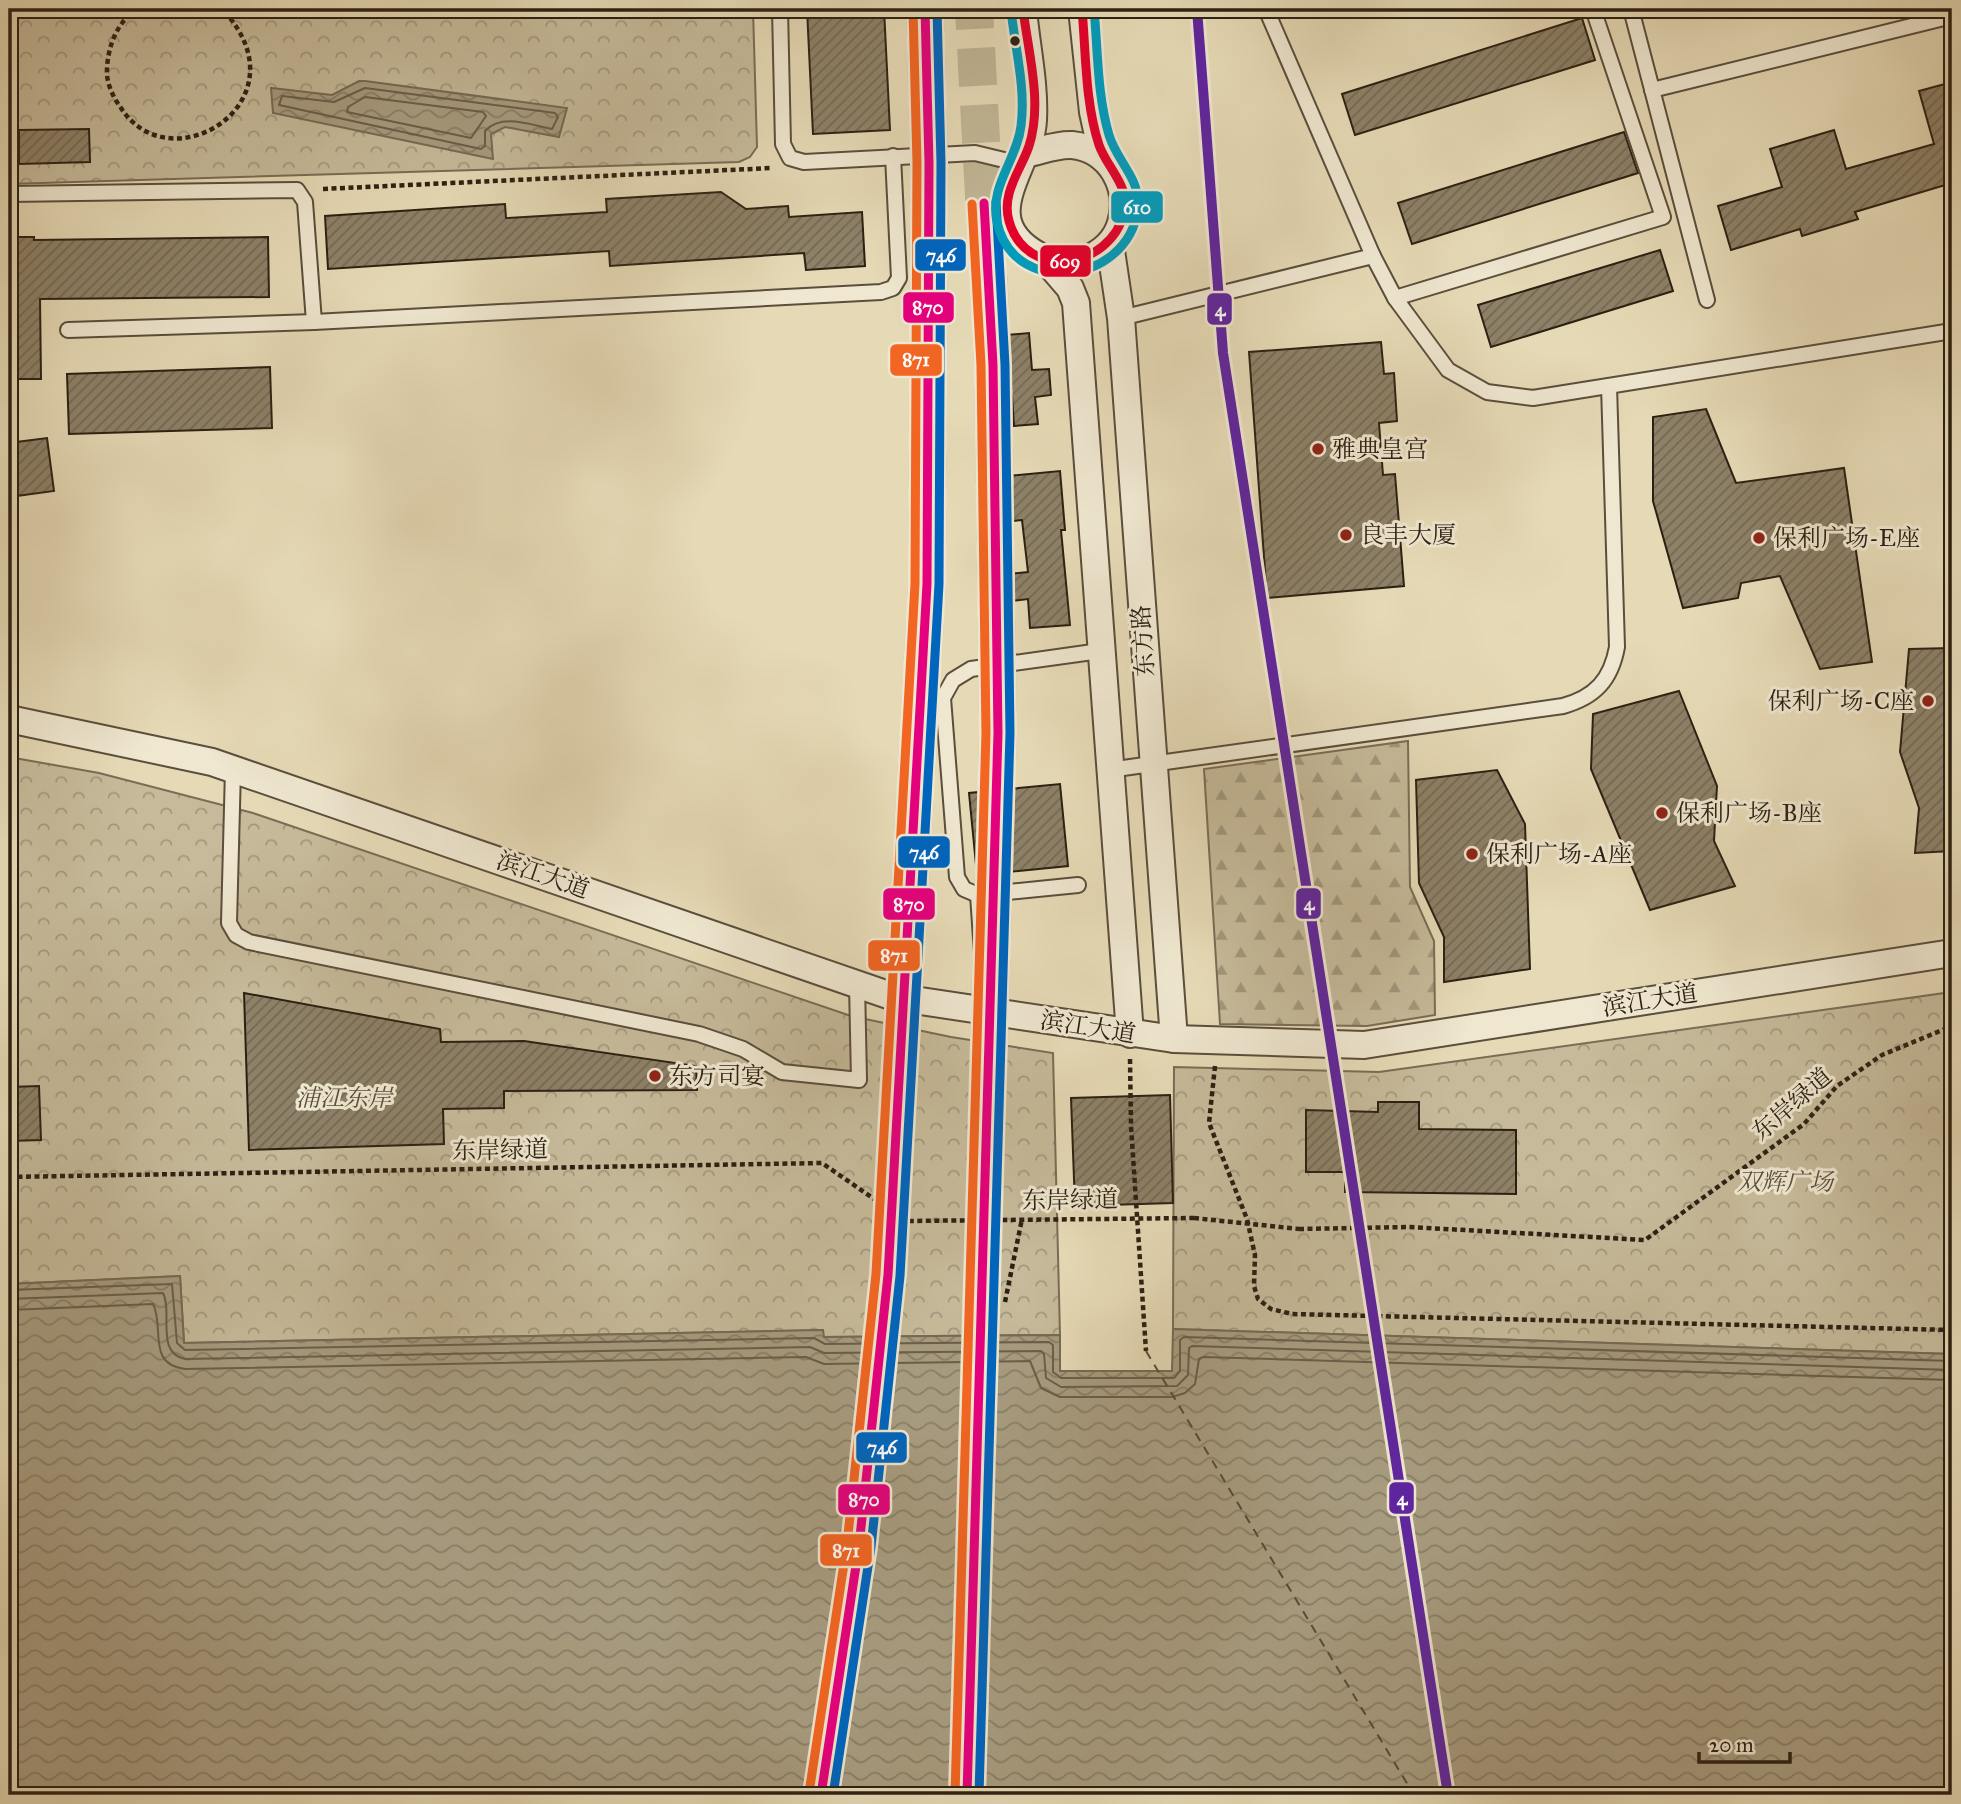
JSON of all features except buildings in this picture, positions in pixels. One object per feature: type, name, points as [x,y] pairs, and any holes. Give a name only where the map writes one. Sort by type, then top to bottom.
[{"type":"street","name":"东方路","points":[[1023,9],[1033,116],[1032,136],[1008,189],[1009,223],[1017,239],[1030,251],[1045,259],[1070,288],[1076,303],[1130,1034]]},
{"type":"street","points":[[1082,9],[1093,112],[1103,158]]},
{"type":"street","points":[[1021,163],[1056,145],[1073,145],[1103,158],[1116,173],[1124,190],[1125,209],[1120,228],[1110,244],[1080,262],[1062,263],[1045,259]]},
{"type":"street","name":"东方路","points":[[1110,244],[1121,318],[1174,1039]]},
{"type":"street","name":"滨江大道","points":[[9,719],[233,769],[894,997],[1130,1034],[1174,1039],[1364,1045],[1952,953]]},
{"type":"lane","points":[[780,9],[783,144],[790,158],[804,162],[892,156],[991,155],[1021,163]]},
{"type":"lane","points":[[1266,9],[1373,256],[1395,298],[1448,370],[1487,392],[1533,398],[1952,331]]},
{"type":"lane","points":[[1395,298],[1663,217],[1593,9]]},
{"type":"lane","points":[[1631,9],[1707,300]]},
{"type":"lane","points":[[1652,90],[1952,16]]},
{"type":"lane","points":[[68,330],[314,322],[881,292],[893,288],[899,278],[892,156]]},
{"type":"lane","points":[[9,194],[297,190],[305,202],[314,322]]},
{"type":"lane","points":[[1121,318],[1373,256]]},
{"type":"lane","points":[[1109,770],[1583,701],[1601,687],[1613,669],[1617,647],[1608,386]]},
{"type":"lane","points":[[1077,885],[978,895],[964,889],[957,877],[943,698],[953,680],[971,668],[1100,651]]},
{"type":"lane","points":[[233,769],[229,923],[236,935],[249,942],[699,1034],[743,1049],[782,1072],[835,1079],[859,1080],[857,984]]},
{"type":"lane","points":[[978,895],[986,1011]]},
{"type":"path","points":[[137,9],[118,28],[109,49],[107,72],[112,95],[125,114],[142,129],[164,137],[187,138],[210,131],[230,117],[244,97],[248,85],[251,73],[249,49],[239,27],[222,9]]},
{"type":"path","points":[[297,190],[755,170],[804,162]]},
{"type":"path","name":"东岸绿道","points":[[9,1177],[822,1163],[906,1222],[1138,1216],[1194,1218],[1299,1229],[1409,1227],[1645,1240],[1804,1124],[1838,1086],[1882,1055],[1952,1026]]},
{"type":"path","points":[[1130,1034],[1131,1126],[1146,1351]]},
{"type":"path","points":[[1217,1041],[1209,1123],[1247,1219],[1255,1255],[1254,1286],[1258,1299],[1271,1309],[1292,1314],[1952,1330]]},
{"type":"path","points":[[1004,1302],[1022,1219]]},
{"type":"green space","points":[[9,9],[753,9],[757,147],[750,157],[739,162],[9,184]]},
{"type":"green space","points":[[1408,741],[1410,887],[1434,941],[1435,1015],[1367,1026],[1220,1024],[1204,769]]},
{"type":"green space","name":"浦江东岸","points":[[9,757],[99,773],[253,813],[851,1016],[951,1037],[1053,1053],[1060,1335],[823,1337],[823,1330],[184,1343],[180,1276],[9,1284]]},
{"type":"green space","name":"双辉广场","points":[[1952,992],[1952,1354],[1173,1329],[1174,1067],[1379,1072]]},
{"type":"water","points":[[359,81],[567,108],[559,137],[505,127],[491,134],[493,159],[273,113],[271,88],[332,95]]},
{"type":"water","points":[[180,1276],[184,1343],[823,1330],[824,1337],[1060,1335],[1060,1371],[1172,1371],[1173,1329],[1952,1354],[1952,1795],[9,1795],[9,1284]]},
{"type":"ferry route","points":[[1146,1351],[1414,1795]]},
{"type":"tunnel","points":[[821,1795],[859,1546],[888,1275],[927,584],[929,163],[925,9]]},
{"type":"tunnel","points":[[967,1795],[998,733],[993,365],[974,9]]},
{"type":"transit line","name":"871","points":[[809,1793],[847,1544],[876,1274],[915,584],[917,163],[913,9]]},
{"type":"transit line","name":"870","points":[[821,1795],[859,1546],[888,1275],[927,584],[929,163],[925,9]]},
{"type":"transit line","name":"746","points":[[833,1795],[871,1547],[900,1276],[939,584],[941,163],[937,9]]},
{"type":"transit line","name":"609","points":[[1023,9],[1035,112],[1029,146],[1013,182],[1007,211],[1018,240],[1032,253],[1049,260],[1068,261],[1086,256],[1103,246],[1116,232],[1125,204],[1121,186],[1099,145],[1094,129],[1082,9]]},
{"type":"transit line","name":"610","points":[[1011,10],[1021,83],[1022,112],[1018,138],[997,197],[997,222],[1008,248],[1026,264],[1049,272],[1074,272],[1098,264],[1118,250],[1132,229],[1138,202],[1131,176],[1112,144],[1105,120],[1094,9]]},
{"type":"transit line","name":"4","points":[[1197,9],[1223,353],[1448,1795]]},
{"type":"transit line","name":"746","points":[[979,1795],[1010,733],[1005,365],[996,202]]},
{"type":"transit line","name":"870","points":[[967,1795],[998,733],[993,365],[984,203]]},
{"type":"transit line","name":"871","points":[[955,1795],[986,733],[981,365],[972,204]]},
{"type":"place","name":"雅典皇宫","points":[[1318,449]]},
{"type":"place","name":"良丰大厦","points":[[1346,535]]},
{"type":"place","name":"保利广场-E座","points":[[1759,538]]},
{"type":"place","name":"保利广场-C座","points":[[1928,701]]},
{"type":"place","name":"保利广场-B座","points":[[1662,813]]},
{"type":"place","name":"保利广场-A座","points":[[1472,854]]},
{"type":"place","name":"东方司宴","points":[[655,1076]]}]
